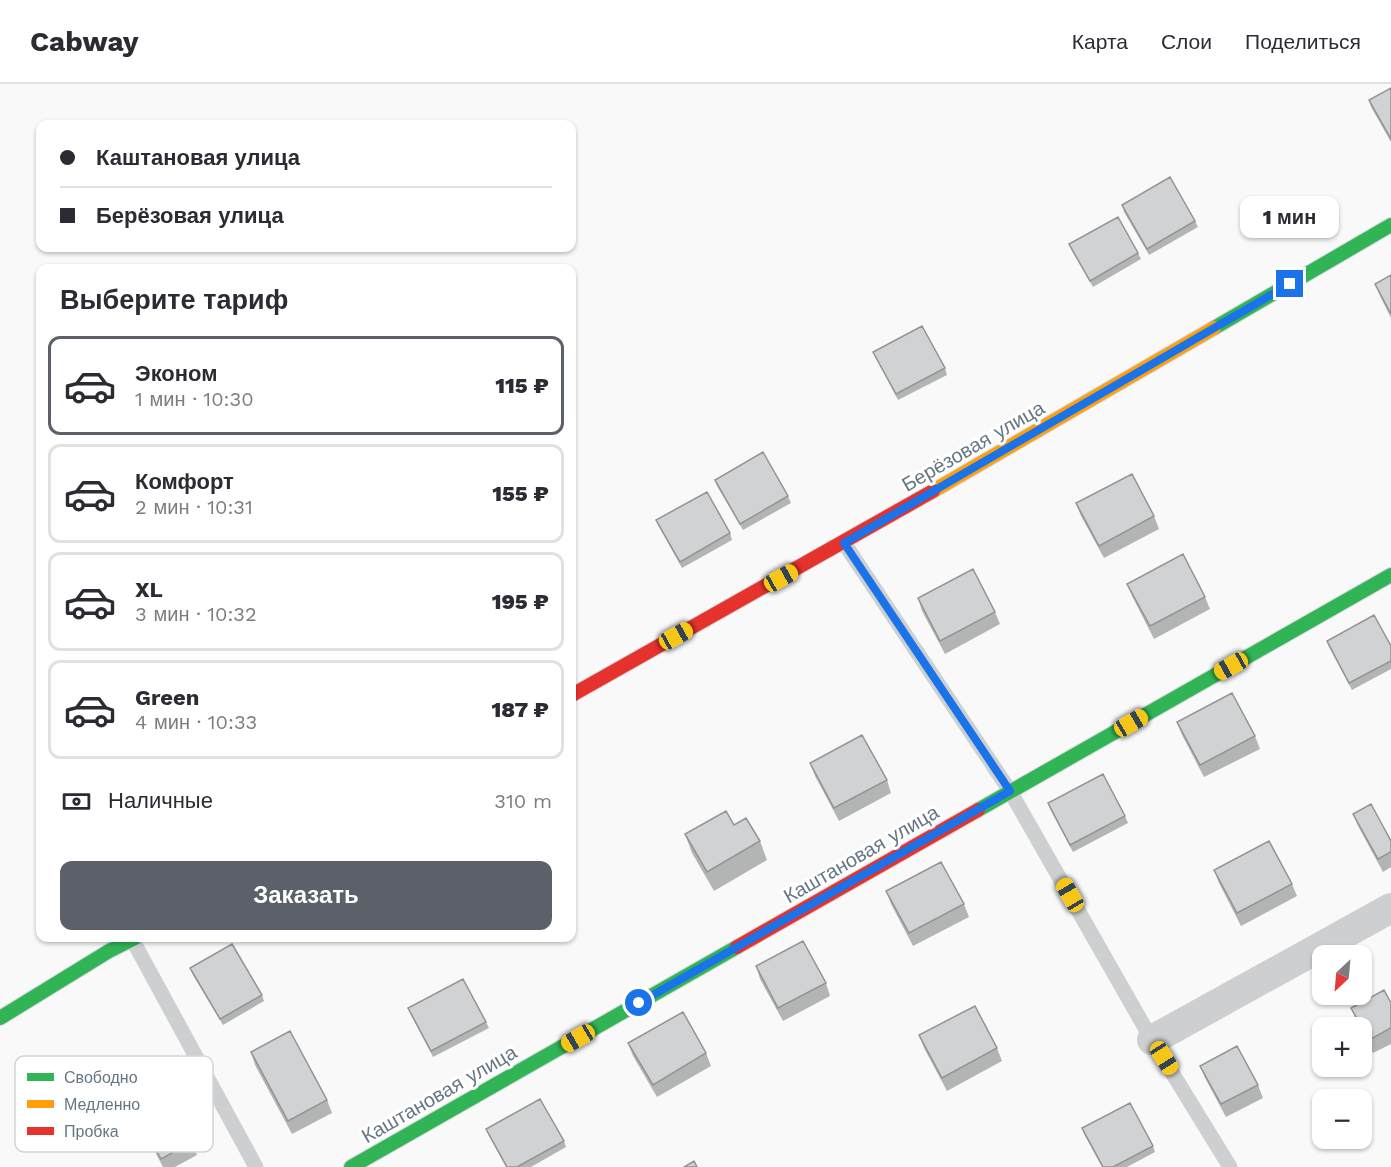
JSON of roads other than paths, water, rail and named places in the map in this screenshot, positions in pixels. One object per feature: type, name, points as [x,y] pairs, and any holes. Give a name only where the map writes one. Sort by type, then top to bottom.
[{"type":"street","name":"Берёзовая улица","points":[[576,692],[844,543],[1391,225]]},
{"type":"street","name":"Каштановая улица","points":[[351,1167],[1391,575]]},
{"type":"street","points":[[1152,1040],[1391,908]]},
{"type":"street","points":[[0,1018],[126,942]]},
{"type":"lane","points":[[844,543],[1010,791],[1152,1040],[1230,1167]]},
{"type":"lane","points":[[135,942],[196,1056]]},
{"type":"lane","points":[[213,1087],[256,1167]]}]
